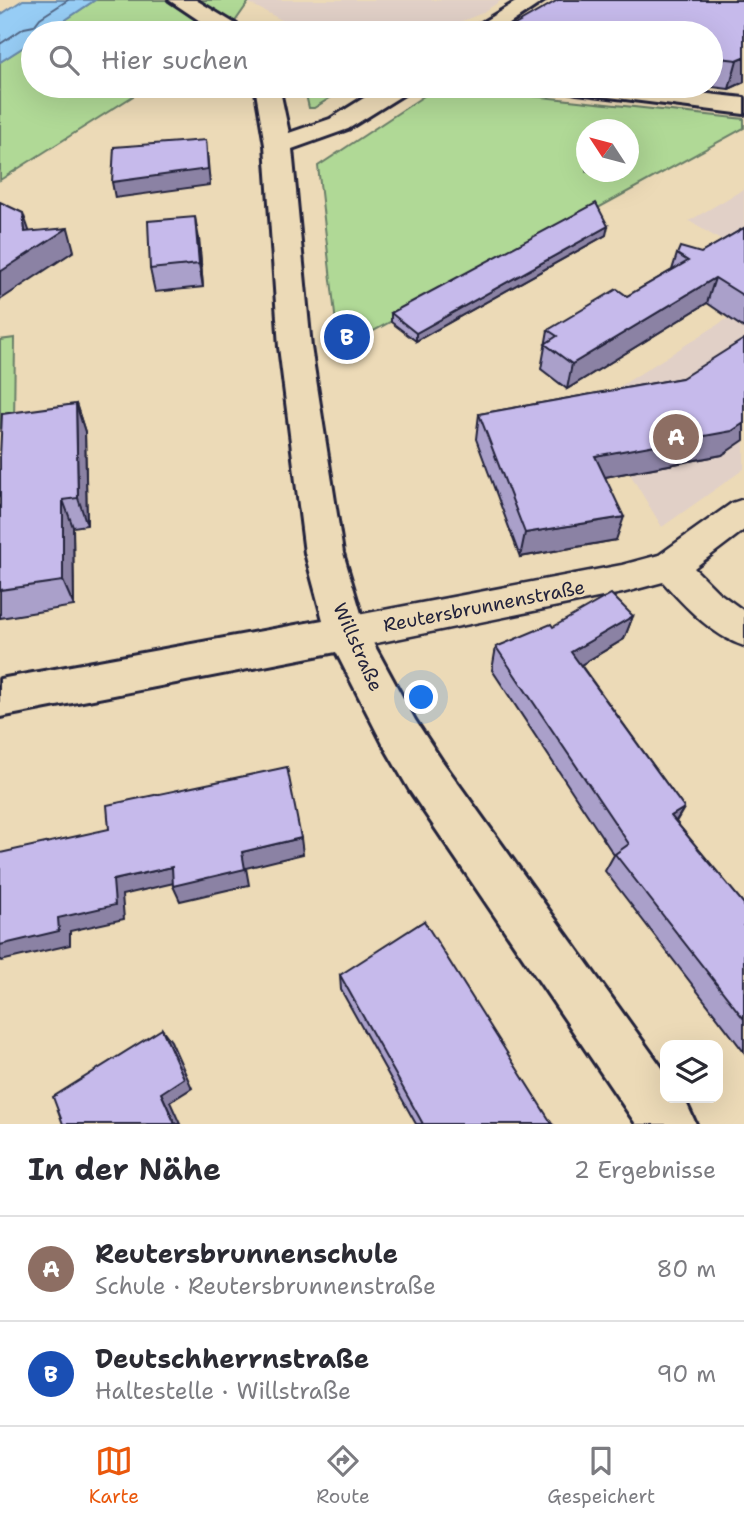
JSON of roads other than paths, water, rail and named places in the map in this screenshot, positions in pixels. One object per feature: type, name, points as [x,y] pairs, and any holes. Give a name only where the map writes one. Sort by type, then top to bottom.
[{"type":"street","points":[[180,0],[218,21]]},
{"type":"street","points":[[500,21],[534,0]]},
{"type":"street","name":"Willstraße","points":[[269,98],[278,145],[295,347],[317,516],[331,585],[347,633],[400,734],[426,776],[669,1124]]},
{"type":"street","points":[[278,145],[339,124],[381,98]]},
{"type":"street","points":[[677,98],[744,106]]},
{"type":"street","name":"Reutersbrunnenstraße","points":[[0,698],[622,579],[670,566],[744,512]]},
{"type":"street","points":[[670,566],[705,603],[744,631]]},
{"type":"water","points":[[23,0],[95,0],[64,21],[21,21],[21,49],[0,62],[0,15]]},
{"type":"place","name":"Deutschherrnstraße","points":[[347,337]]},
{"type":"place","name":"Reutersbrunnenschule","points":[[676,437]]}]
